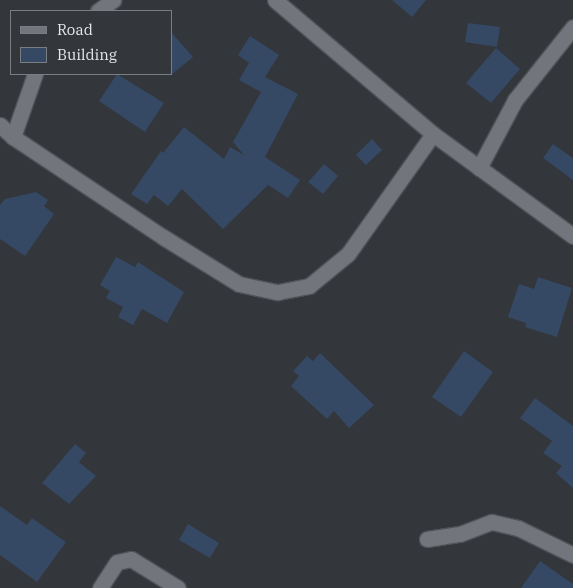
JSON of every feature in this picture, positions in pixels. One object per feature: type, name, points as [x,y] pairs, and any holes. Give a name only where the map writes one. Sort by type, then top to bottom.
[{"type":"street","points":[[99,10],[113,0]]},
{"type":"street","points":[[275,0],[433,134],[573,236]]},
{"type":"street","points":[[479,168],[515,100],[573,26]]},
{"type":"street","points":[[13,137],[35,75]]},
{"type":"street","points":[[0,126],[13,137],[239,284],[278,292],[309,286],[348,254],[433,134]]},
{"type":"street","points":[[427,539],[460,534],[492,522],[518,528],[573,555]]},
{"type":"street","points":[[100,588],[117,562],[130,559],[178,588]]},
{"type":"building","points":[[392,0],[426,0],[412,17]]},
{"type":"building","points":[[468,23],[500,27],[497,47],[465,42]]},
{"type":"building","points":[[172,33],[193,57],[172,74]]},
{"type":"building","points":[[250,36],[279,55],[265,77],[298,94],[265,157],[300,180],[288,198],[268,185],[223,229],[182,189],[168,206],[154,195],[147,204],[131,194],[161,151],[163,153],[184,127],[224,159],[230,147],[244,155],[233,142],[261,92],[239,80],[249,63],[238,55]]},
{"type":"building","points":[[496,48],[520,69],[491,103],[466,83]]},
{"type":"building","points":[[116,75],[119,75],[164,103],[145,132],[99,101]]},
{"type":"building","points":[[372,139],[382,150],[366,165],[356,155]]},
{"type":"building","points":[[553,144],[573,158],[573,180],[543,158]]},
{"type":"building","points":[[324,164],[338,176],[323,194],[308,182]]},
{"type":"building","points":[[36,192],[48,200],[44,206],[54,214],[25,256],[0,239],[0,205],[5,199]]},
{"type":"building","points":[[116,257],[135,267],[138,262],[184,292],[167,323],[142,309],[133,325],[118,317],[123,307],[106,298],[110,291],[100,285]]},
{"type":"building","points":[[538,277],[572,288],[557,337],[525,327],[526,323],[508,317],[519,284],[534,289]]},
{"type":"building","points":[[464,351],[493,372],[461,417],[432,397]]},
{"type":"building","points":[[320,353],[374,405],[349,428],[334,411],[327,419],[291,386],[299,376],[293,371],[307,356],[313,361]]},
{"type":"building","points":[[535,398],[573,426],[573,488],[556,473],[562,466],[543,453],[552,441],[520,418]]},
{"type":"building","points":[[75,444],[86,453],[79,462],[96,476],[69,504],[42,483]]},
{"type":"building","points":[[0,506],[27,525],[32,518],[66,542],[37,582],[0,555]]},
{"type":"building","points":[[188,524],[219,543],[210,558],[179,540]]},
{"type":"building","points":[[540,561],[573,584],[573,588],[521,588]]}]
